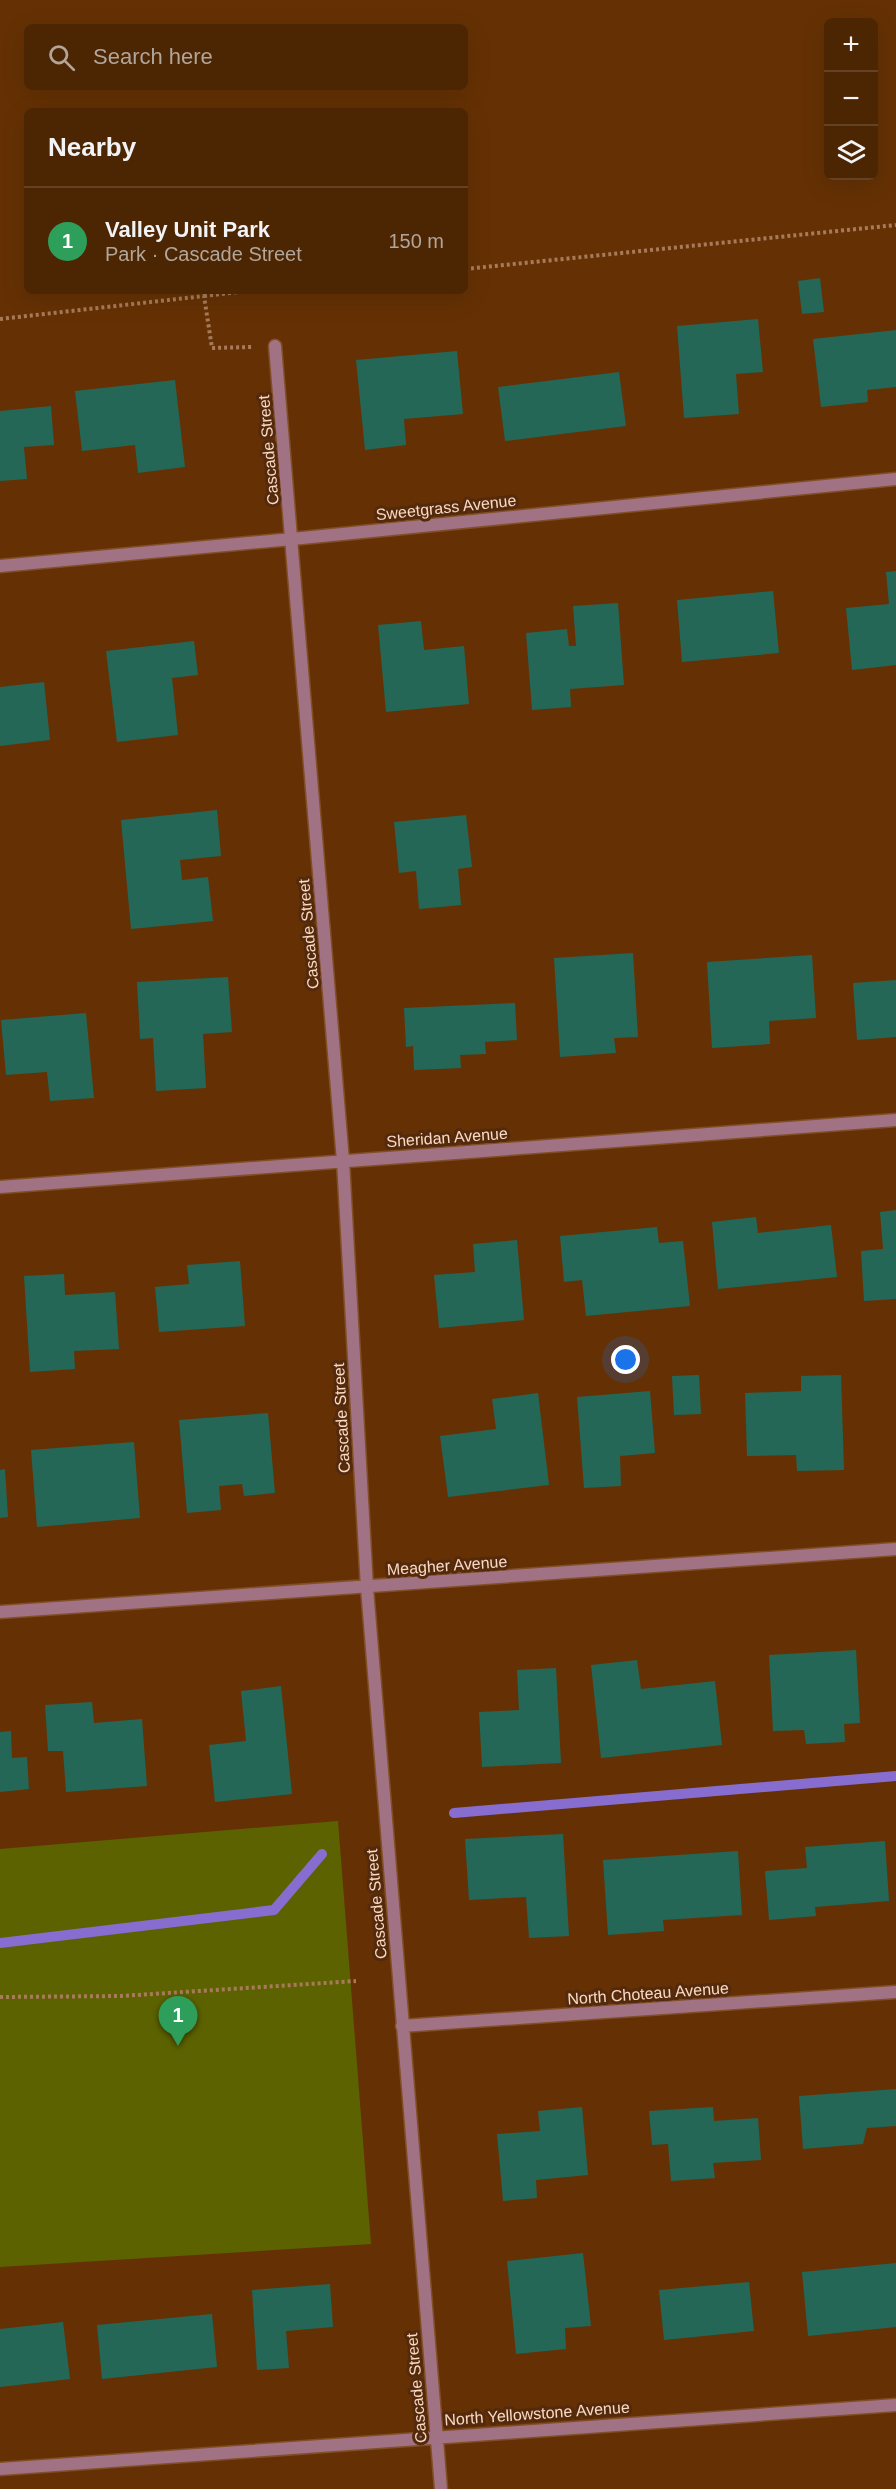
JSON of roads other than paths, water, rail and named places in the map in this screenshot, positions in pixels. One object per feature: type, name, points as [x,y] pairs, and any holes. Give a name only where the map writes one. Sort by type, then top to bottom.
[{"type":"street","name":"Cascade Street","points":[[275,346],[343,1161],[367,1588],[441,2489]]},
{"type":"street","name":"Sweetgrass Avenue","points":[[0,566],[896,479]]},
{"type":"street","name":"Sheridan Avenue","points":[[0,1187],[896,1120]]},
{"type":"street","name":"Meagher Avenue","points":[[0,1612],[367,1588],[896,1549]]},
{"type":"street","name":"North Choteau Avenue","points":[[402,2026],[896,1992]]},
{"type":"street","name":"North Yellowstone Avenue","points":[[0,2469],[896,2405]]},
{"type":"waterway","points":[[454,1813],[896,1776]]},
{"type":"waterway","points":[[0,1943],[274,1910],[322,1854]]},
{"type":"place","name":"Valley Unit Park","points":[[178,2046]]}]
